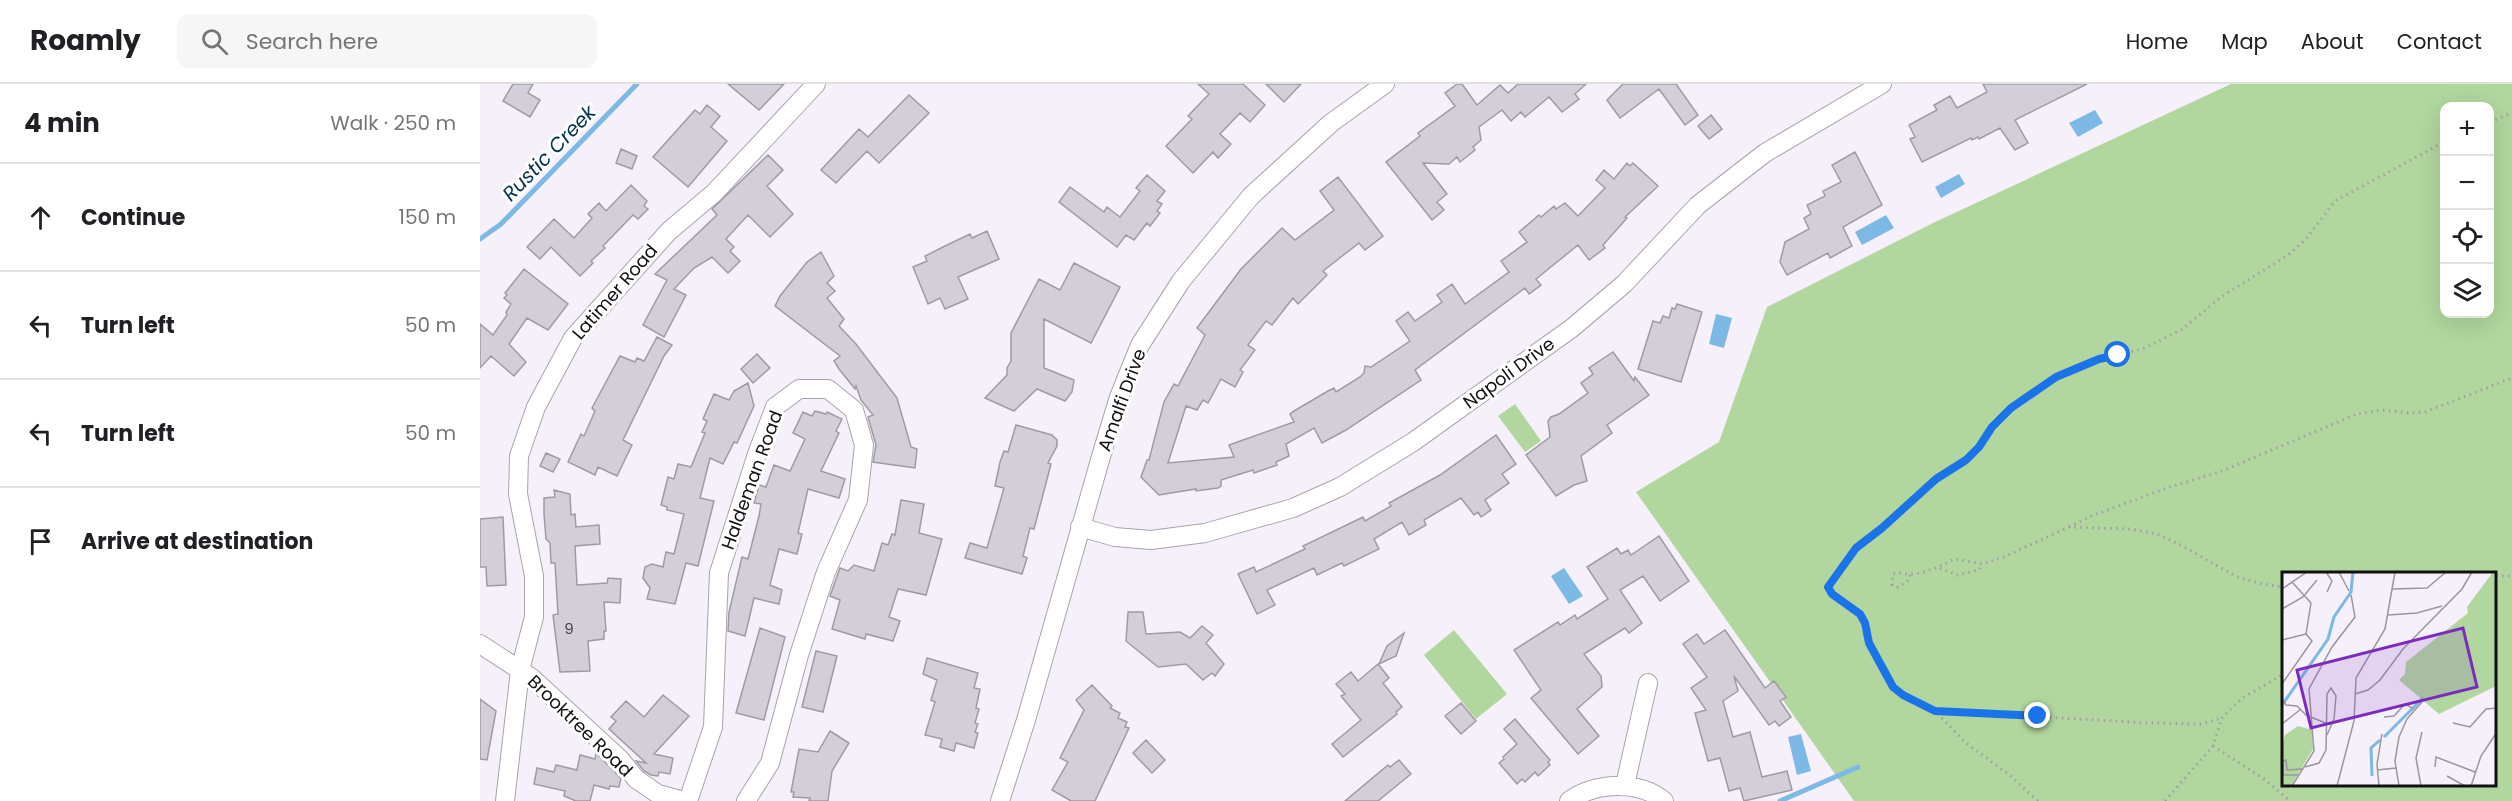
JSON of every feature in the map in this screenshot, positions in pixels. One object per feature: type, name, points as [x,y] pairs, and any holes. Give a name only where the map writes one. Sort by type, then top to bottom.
[{"type":"street","name":"Latimer Road","points":[[505,801],[520,670],[534,617],[534,576],[518,494],[519,456],[536,407],[573,338],[669,231],[714,193],[816,84]]},
{"type":"street","name":"Amalfi Drive","points":[[1000,801],[1080,527],[1140,345],[1181,281],[1251,196],[1331,123],[1385,84]]},
{"type":"street","name":"Napoli Drive","points":[[1080,527],[1115,537],[1151,540],[1205,533],[1293,508],[1340,487],[1413,442],[1572,328],[1624,284],[1698,205],[1766,153],[1882,84]]},
{"type":"street","name":"Haldeman Road","points":[[688,801],[713,727],[719,573],[758,454],[775,407],[799,390],[828,389],[854,410],[864,445],[858,500],[826,572],[799,655],[770,763],[746,801]]},
{"type":"street","name":"Brooktree Road","points":[[480,644],[520,670],[620,759],[636,779],[658,794],[683,801]]},
{"type":"street","points":[[1625,785],[1648,683]]},
{"type":"street","points":[[1569,801],[1576,796],[1625,785],[1658,796],[1664,801]]},
{"type":"path","points":[[2494,120],[2512,113]]},
{"type":"path","points":[[2038,801],[2007,773],[1966,742],[1935,711],[1893,687],[1869,643],[1865,623],[1860,614],[1832,594],[1828,587],[1856,548],[1882,528],[1936,479],[1966,460],[1979,447],[1992,427],[2032,392],[2078,367],[2145,348],[2181,330],[2221,297],[2288,255],[2306,239],[2335,201],[2440,145]]},
{"type":"path","points":[[1910,575],[1909,580],[1898,587],[1892,585],[1893,574],[1898,572],[1910,575],[1940,568],[1955,559],[1982,564],[2006,556],[2144,496],[2222,471],[2357,414],[2382,410],[2425,412],[2512,378]]},
{"type":"path","points":[[2069,527],[2130,529],[2156,534],[2179,544],[2237,577],[2282,587]]},
{"type":"path","points":[[1940,568],[1957,575],[1979,570],[1982,564]]},
{"type":"path","points":[[2165,801],[2212,746],[2222,718],[2242,698],[2282,675]]},
{"type":"path","points":[[1935,711],[2150,723],[2201,724],[2222,718]]},
{"type":"path","points":[[2212,746],[2264,779],[2290,801]]},
{"type":"green space","points":[[2231,84],[2512,84],[2512,801],[1854,801],[1636,492],[1719,442],[1767,307],[1933,223]]},
{"type":"green space","points":[[1515,404],[1541,441],[1525,452],[1498,416]]},
{"type":"green space","points":[[1454,630],[1507,694],[1476,719],[1424,655]]},
{"type":"water","points":[[2095,110],[2103,123],[2078,137],[2069,123]]},
{"type":"water","points":[[1959,174],[1965,184],[1941,198],[1935,187]]},
{"type":"water","points":[[1886,215],[1894,228],[1862,245],[1855,232]]},
{"type":"water","points":[[1716,314],[1732,318],[1724,348],[1709,344]]},
{"type":"water","points":[[1564,568],[1583,596],[1569,604],[1551,576]]},
{"type":"water","points":[[1801,734],[1811,771],[1797,775],[1788,737]]},
{"type":"building","points":[[513,84],[533,84],[528,93],[540,100],[530,117],[503,101]]},
{"type":"building","points":[[728,84],[784,84],[759,110]]},
{"type":"building","points":[[1198,84],[1243,84],[1265,105],[1250,122],[1240,113],[1220,134],[1231,144],[1218,158],[1213,152],[1193,173],[1166,146],[1192,119],[1188,116],[1209,94]]},
{"type":"building","points":[[1266,84],[1301,84],[1284,102]]},
{"type":"building","points":[[1457,84],[1462,84],[1477,105],[1500,85],[1508,93],[1518,84],[1586,84],[1575,94],[1579,99],[1562,112],[1549,97],[1525,117],[1521,112],[1511,121],[1502,110],[1479,127],[1481,140],[1473,147],[1475,150],[1460,162],[1457,157],[1449,164],[1423,163],[1447,194],[1437,202],[1444,210],[1432,220],[1386,162],[1420,136],[1418,133],[1455,106],[1445,93]]},
{"type":"building","points":[[1623,84],[1676,84],[1698,115],[1685,125],[1659,89],[1620,118],[1607,100]]},
{"type":"building","points":[[1983,84],[2087,84],[2015,120],[2028,143],[2015,150],[2000,128],[1979,139],[1978,137],[1972,140],[1971,138],[1922,162],[1910,139],[1915,137],[1909,125],[1937,110],[1934,105],[1950,96],[1957,108],[1987,92]]},
{"type":"building","points":[[909,95],[929,113],[879,163],[867,151],[836,183],[821,170],[859,129],[868,137]]},
{"type":"building","points":[[707,105],[720,116],[711,127],[727,141],[688,187],[653,157],[695,110],[700,114]]},
{"type":"building","points":[[1711,115],[1722,129],[1709,139],[1698,126]]},
{"type":"building","points":[[621,149],[637,156],[632,169],[616,163]]},
{"type":"building","points":[[1855,152],[1882,205],[1843,227],[1852,246],[1830,258],[1828,253],[1787,275],[1780,262],[1785,242],[1809,229],[1804,218],[1811,214],[1807,205],[1825,196],[1823,191],[1841,182],[1832,165]]},
{"type":"building","points":[[768,155],[783,170],[767,186],[793,214],[770,237],[748,215],[726,239],[734,247],[730,251],[740,261],[728,273],[712,257],[694,268],[674,289],[686,295],[664,337],[643,325],[667,280],[655,274],[717,215],[712,209]]},
{"type":"building","points":[[1627,163],[1630,166],[1633,163],[1658,186],[1625,217],[1627,218],[1603,245],[1605,248],[1589,260],[1578,245],[1536,279],[1541,285],[1529,294],[1525,288],[1415,370],[1421,380],[1346,430],[1322,443],[1314,428],[1286,444],[1289,456],[1276,462],[1277,465],[1221,480],[1221,486],[1218,488],[1159,495],[1141,477],[1147,460],[1149,460],[1164,402],[1174,384],[1178,386],[1205,335],[1197,328],[1241,269],[1282,228],[1295,240],[1334,210],[1320,191],[1338,177],[1383,236],[1365,250],[1359,243],[1323,271],[1327,275],[1298,304],[1293,298],[1272,325],[1266,321],[1248,345],[1255,350],[1240,370],[1243,372],[1235,387],[1221,379],[1208,403],[1203,400],[1197,410],[1186,406],[1168,463],[1234,457],[1229,445],[1294,422],[1290,414],[1294,411],[1334,388],[1336,392],[1360,377],[1364,373],[1365,366],[1371,367],[1410,341],[1396,321],[1408,312],[1415,321],[1442,302],[1437,295],[1452,284],[1465,304],[1509,272],[1501,261],[1527,242],[1519,232],[1539,215],[1541,217],[1554,206],[1556,209],[1565,203],[1578,216],[1605,188],[1596,180],[1604,170],[1614,179]]},
{"type":"building","points":[[1147,175],[1165,191],[1157,201],[1162,204],[1157,211],[1160,213],[1150,226],[1147,223],[1134,240],[1126,235],[1117,247],[1059,202],[1070,187],[1104,212],[1107,207],[1120,217],[1140,191],[1136,188]]},
{"type":"building","points":[[631,185],[647,201],[644,206],[648,209],[638,219],[633,215],[603,246],[605,248],[580,276],[551,247],[540,259],[527,247],[554,219],[574,238],[592,218],[588,214],[599,203],[606,211]]},
{"type":"building","points":[[987,231],[999,259],[958,277],[968,299],[945,309],[940,298],[928,304],[913,267],[927,261],[925,256],[945,246],[970,234],[972,238]]},
{"type":"building","points":[[821,252],[834,276],[827,283],[835,291],[827,298],[844,319],[839,326],[856,344],[897,398],[911,447],[917,449],[915,468],[873,462],[876,445],[868,417],[873,415],[861,400],[856,386],[855,389],[834,361],[840,356],[775,306],[780,296],[807,262]]},
{"type":"building","points":[[1074,263],[1120,287],[1091,343],[1044,319],[1044,368],[1074,380],[1072,392],[1065,401],[1037,389],[1014,411],[985,398],[1007,375],[1007,368],[1011,361],[1011,333],[1039,279],[1060,290]]},
{"type":"building","points":[[524,269],[568,304],[548,330],[527,318],[509,344],[526,362],[514,376],[491,356],[480,368],[480,324],[493,335],[507,315],[506,312],[511,304],[504,298],[507,295],[505,293]]},
{"type":"building","points":[[1677,304],[1702,312],[1681,382],[1638,369],[1653,321],[1660,323],[1663,316],[1669,318],[1672,308],[1675,309]]},
{"type":"building","points":[[657,337],[672,345],[664,356],[623,440],[632,445],[617,476],[598,467],[595,475],[568,462],[581,434],[584,436],[595,411],[592,408],[620,356],[635,362],[637,358],[644,361]]},
{"type":"building","points":[[1613,352],[1634,381],[1635,377],[1649,395],[1607,425],[1612,433],[1581,456],[1587,481],[1574,485],[1556,496],[1526,455],[1550,437],[1548,421],[1551,417],[1559,414],[1588,393],[1581,383],[1593,374],[1589,368]]},
{"type":"building","points":[[757,354],[770,368],[753,383],[741,369]]},
{"type":"building","points":[[748,383],[754,406],[737,443],[734,442],[723,464],[710,458],[700,498],[714,501],[698,566],[686,563],[675,604],[647,599],[650,588],[643,578],[645,567],[652,564],[663,567],[666,552],[674,554],[684,514],[667,510],[667,507],[661,505],[668,477],[674,479],[678,464],[691,467],[705,433],[702,432],[707,421],[703,419],[714,394],[729,400],[734,391]]},
{"type":"building","points":[[815,411],[826,414],[827,412],[842,419],[836,431],[839,433],[821,471],[845,479],[839,498],[808,489],[798,533],[802,534],[797,554],[779,549],[770,585],[782,590],[779,604],[754,598],[745,636],[728,631],[729,612],[742,557],[748,559],[759,516],[761,504],[754,503],[759,485],[766,487],[774,465],[790,471],[805,439],[793,433],[803,412],[812,416]]},
{"type":"building","points":[[1016,425],[1052,435],[1057,440],[1057,446],[1048,463],[1051,464],[1034,529],[1030,528],[1023,556],[1027,558],[1022,574],[965,558],[970,543],[987,548],[1004,488],[995,486],[1000,462],[1004,451],[1008,452]]},
{"type":"building","points":[[1496,435],[1516,464],[1502,474],[1509,483],[1485,500],[1491,510],[1481,517],[1478,512],[1474,515],[1461,498],[1424,520],[1426,525],[1409,535],[1402,522],[1374,539],[1379,549],[1344,566],[1342,563],[1317,575],[1314,568],[1267,590],[1275,605],[1257,614],[1238,574],[1254,567],[1256,572],[1305,549],[1303,546],[1363,517],[1365,521],[1391,506],[1389,503],[1440,475]]},
{"type":"building","points":[[546,453],[560,459],[553,472],[540,466]]},
{"type":"building","points":[[554,490],[570,494],[571,515],[575,514],[576,527],[599,525],[600,544],[575,546],[577,585],[607,583],[608,578],[621,579],[620,603],[604,602],[606,631],[604,631],[604,639],[588,641],[590,671],[560,672],[553,615],[558,614],[555,563],[551,563],[550,543],[546,539],[544,514],[544,498],[555,497]]},
{"type":"building","points":[[901,500],[924,504],[919,533],[942,539],[926,595],[898,589],[889,617],[900,621],[893,641],[866,634],[865,639],[832,629],[840,600],[830,596],[840,568],[848,571],[854,565],[874,571],[882,543],[888,545],[892,534],[895,535]]},
{"type":"building","points":[[503,517],[506,585],[487,586],[486,567],[480,567],[480,519]]},
{"type":"building","points":[[1659,536],[1689,581],[1660,601],[1643,576],[1620,590],[1642,623],[1629,633],[1625,628],[1584,654],[1601,676],[1602,687],[1577,709],[1599,736],[1578,754],[1531,698],[1541,690],[1514,650],[1558,622],[1560,625],[1575,615],[1577,619],[1608,599],[1587,567],[1617,548],[1621,554],[1628,550],[1631,555]]},
{"type":"building","points":[[1128,612],[1143,612],[1146,634],[1180,632],[1190,638],[1202,626],[1213,635],[1206,643],[1224,664],[1215,676],[1212,673],[1203,680],[1186,664],[1158,667],[1126,641]]},
{"type":"building","points":[[760,628],[785,637],[764,720],[736,713]]},
{"type":"building","points":[[1725,630],[1765,688],[1774,681],[1786,697],[1780,701],[1791,717],[1779,726],[1775,721],[1769,725],[1734,676],[1738,691],[1723,701],[1733,737],[1750,732],[1762,777],[1787,771],[1792,790],[1744,801],[1740,788],[1729,791],[1720,758],[1708,761],[1695,713],[1706,710],[1691,688],[1707,677],[1683,644],[1697,634],[1704,644]]},
{"type":"building","points":[[1404,633],[1396,656],[1379,664],[1387,646]]},
{"type":"building","points":[[816,651],[837,656],[823,712],[802,707]]},
{"type":"building","points":[[927,658],[978,673],[974,688],[980,689],[976,708],[979,709],[975,723],[978,724],[975,732],[978,733],[974,748],[956,743],[954,751],[940,747],[942,739],[925,735],[935,702],[931,700],[937,680],[923,674]]},
{"type":"building","points":[[1378,664],[1389,678],[1383,683],[1402,707],[1396,712],[1397,714],[1343,757],[1332,744],[1361,720],[1341,696],[1345,694],[1336,684],[1351,672],[1358,681]]},
{"type":"building","points":[[1092,685],[1112,706],[1110,708],[1120,713],[1118,718],[1127,722],[1125,727],[1129,728],[1095,801],[1071,801],[1052,790],[1068,762],[1060,758],[1084,710],[1076,700]]},
{"type":"building","points":[[663,695],[689,716],[654,754],[673,758],[670,774],[659,772],[658,776],[644,771],[636,761],[646,763],[609,729],[616,721],[611,717],[626,701],[644,717]]},
{"type":"building","points":[[480,699],[496,711],[487,760],[480,759]]},
{"type":"building","points":[[1461,703],[1476,721],[1461,734],[1445,716]]},
{"type":"building","points":[[1515,719],[1550,760],[1548,762],[1550,765],[1538,776],[1535,772],[1525,782],[1522,779],[1517,784],[1499,763],[1517,744],[1504,729]]},
{"type":"building","points":[[830,731],[849,743],[832,771],[828,801],[809,801],[810,798],[793,797],[794,792],[791,792],[799,749],[818,752]]},
{"type":"building","points":[[1146,740],[1165,760],[1152,773],[1133,753]]},
{"type":"building","points":[[596,753],[621,778],[619,787],[610,786],[609,789],[594,785],[590,801],[576,801],[564,796],[565,791],[534,784],[537,768],[554,772],[556,765],[577,770],[580,755],[595,759]]},
{"type":"building","points":[[1399,760],[1411,774],[1378,801],[1345,801],[1388,765],[1390,767]]},
{"type":"waterway","name":"Rustic Creek","points":[[480,239],[501,224],[637,84]]},
{"type":"waterway","points":[[1780,801],[1858,767]]},
{"type":"route","points":[[2038,716],[1935,711],[1903,695],[1893,687],[1869,643],[1865,623],[1860,614],[1832,594],[1828,587],[1856,548],[1882,528],[1936,479],[1966,460],[1979,447],[1992,427],[2011,408],[2056,377],[2099,359],[2118,355]]}]
